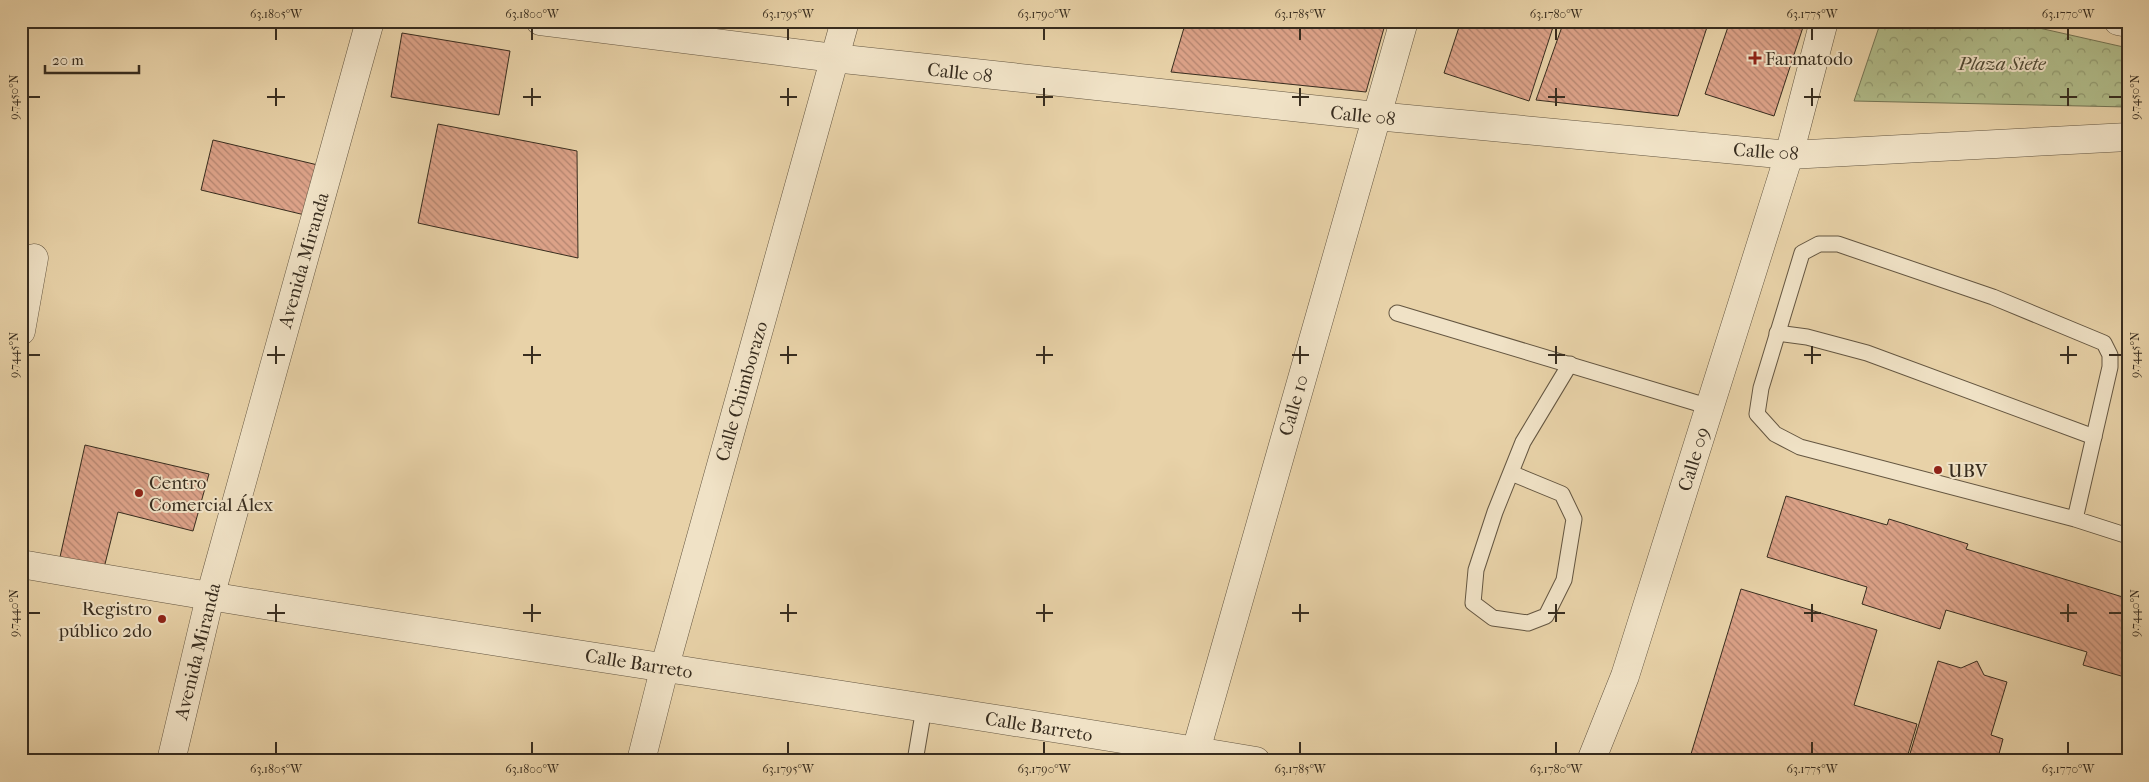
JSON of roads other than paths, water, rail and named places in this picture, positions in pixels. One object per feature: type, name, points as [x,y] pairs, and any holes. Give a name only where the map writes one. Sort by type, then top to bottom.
[{"type":"street","name":"Avenida Miranda","points":[[171,761],[210,597],[370,21]]},
{"type":"street","name":"Calle 08","points":[[540,21],[834,58],[1376,116],[1789,155],[2128,137]]},
{"type":"street","name":"Calle Chimborazo","points":[[641,761],[665,666],[845,21]]},
{"type":"street","name":"Calle 10","points":[[1194,756],[1404,21]]},
{"type":"street","name":"Calle 09","points":[[1591,761],[1625,676],[1710,407],[1789,155],[1824,21]]},
{"type":"street","points":[[2118,21],[2128,23]]},
{"type":"street","points":[[21,331],[34,258]]},
{"type":"street","name":"Calle Barreto","points":[[21,564],[210,597],[665,666],[924,708],[1194,756],[1256,761]]},
{"type":"lane","points":[[2075,519],[2110,367],[2110,355],[2104,343],[1993,297],[1838,244],[1819,244],[1802,253],[1761,388],[1757,414],[1775,434],[1800,447],[2075,519],[2128,536]]},
{"type":"lane","points":[[1397,313],[1570,364],[1667,396],[1710,407]]},
{"type":"lane","points":[[1777,333],[1807,336],[1867,353],[2094,437]]},
{"type":"lane","points":[[1511,473],[1562,494],[1574,519],[1564,580],[1546,616],[1528,623],[1493,618],[1473,603],[1476,570],[1511,473],[1523,442],[1570,364]]},
{"type":"lane","points":[[916,761],[924,708]]},
{"type":"place","name":"Farmatodo","points":[[1755,58]]},
{"type":"place","name":"UBV","points":[[1938,470]]},
{"type":"place","name":"Centro Comercial Álex","points":[[139,493]]},
{"type":"place","name":"Registro público 2do","points":[[162,619]]},
{"type":"park label","name":"Plaza Siete","points":[[2002,63]]}]
